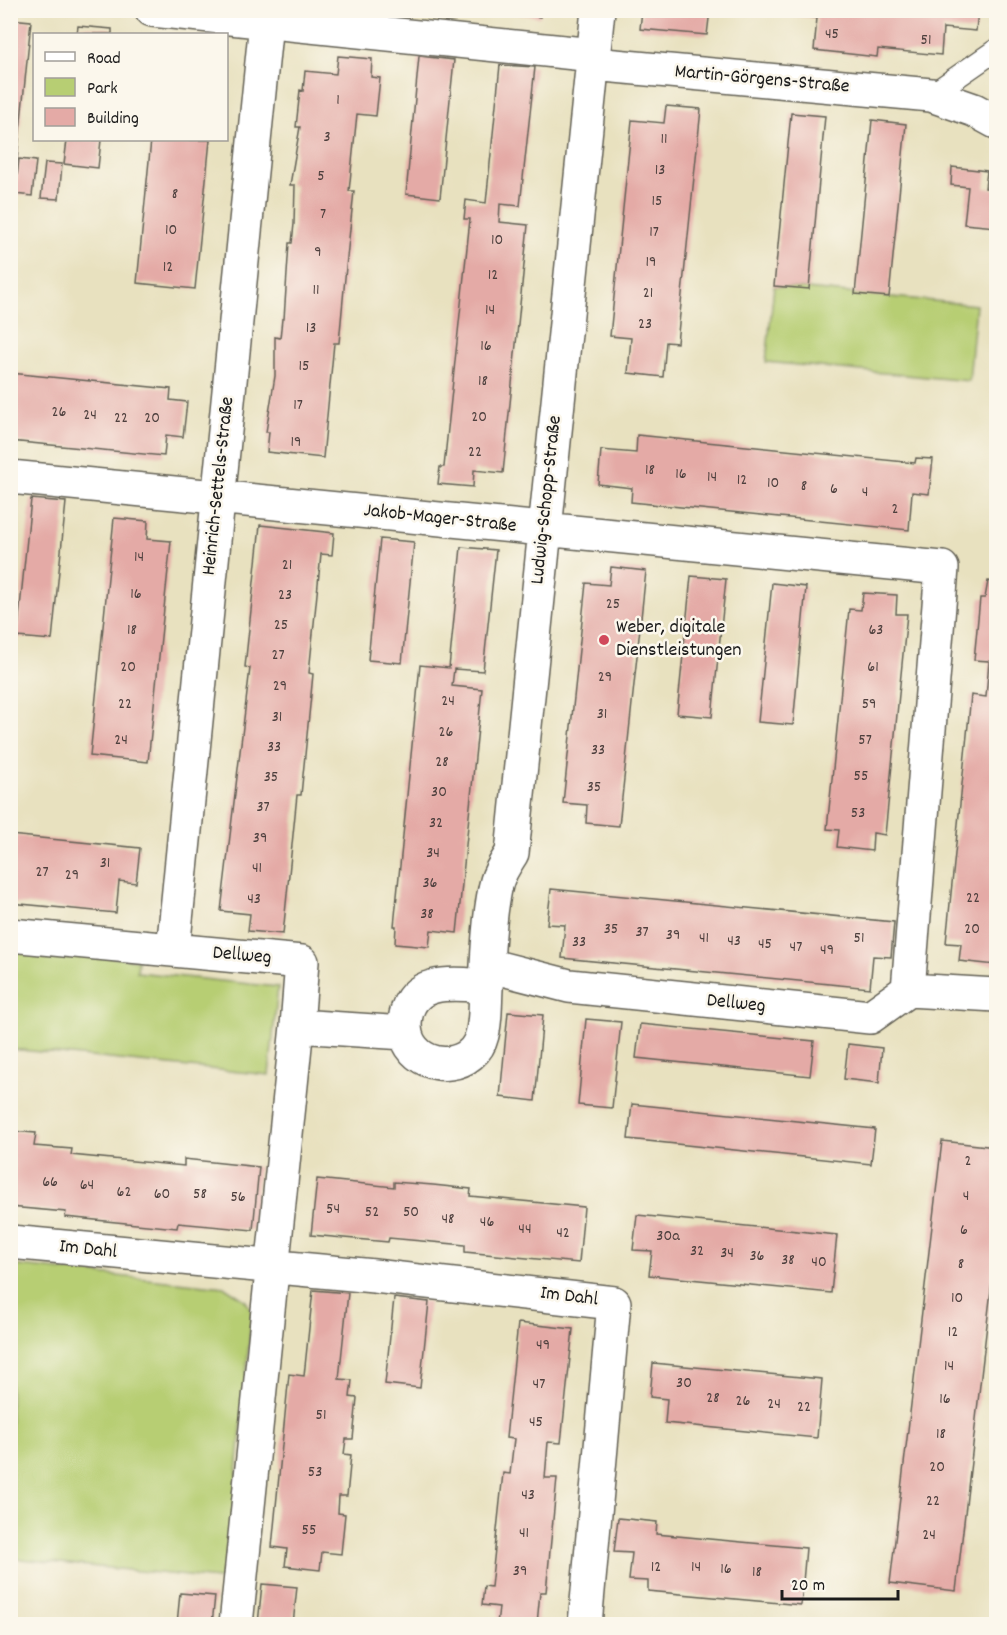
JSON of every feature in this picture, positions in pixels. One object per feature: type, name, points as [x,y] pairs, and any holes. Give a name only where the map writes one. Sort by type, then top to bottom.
[{"type":"street","name":"Martin-Görgens-Straße","points":[[152,10],[931,95],[974,110],[996,122]]},
{"type":"street","name":"Ludwig-Schopp-Straße","points":[[405,1033],[414,1050],[430,1061],[455,1062],[467,1057],[476,1048],[482,1036],[486,975],[497,880],[512,853],[598,10]]},
{"type":"street","name":"Heinrich-Settels-Straße","points":[[173,950],[266,22]]},
{"type":"street","name":"Jakob-Mager-Straße","points":[[10,477],[942,568],[908,990]]},
{"type":"street","name":"Dellweg","points":[[10,935],[302,962],[297,1026]]},
{"type":"street","name":"Dellweg","points":[[486,975],[569,986],[870,1017],[908,990]]},
{"type":"street","points":[[236,1624],[297,1026],[405,1033],[407,1009],[422,990],[486,975]]},
{"type":"street","points":[[908,990],[996,995]]},
{"type":"street","name":"Im Dahl","points":[[10,1242],[386,1277],[614,1303],[585,1624]]},
{"type":"lane","points":[[931,95],[996,50]]},
{"type":"green space","points":[[774,286],[976,305],[969,381],[766,362]]},
{"type":"green space","points":[[10,947],[138,960],[137,972],[278,987],[269,1075],[11,1049]]},
{"type":"green space","points":[[10,1265],[225,1287],[245,1300],[252,1311],[227,1580],[11,1558]]},
{"type":"building","points":[[489,10],[540,10],[540,17]]},
{"type":"building","points":[[642,10],[710,10],[707,35],[640,29]]},
{"type":"building","points":[[766,10],[978,10],[976,31],[943,28],[941,55],[878,49],[877,57],[814,50],[817,18],[765,13]]},
{"type":"building","points":[[10,19],[31,21],[17,160],[10,159]]},
{"type":"building","points":[[78,26],[112,29],[112,33],[77,33]]},
{"type":"building","points":[[338,56],[372,59],[371,77],[380,78],[376,116],[357,114],[349,191],[354,191],[339,343],[334,343],[323,458],[267,452],[269,432],[266,432],[275,376],[275,337],[280,338],[282,319],[284,319],[289,243],[292,243],[294,224],[295,185],[290,185],[300,127],[296,127],[300,90],[303,91],[305,71],[336,74]]},
{"type":"building","points":[[419,56],[454,60],[440,198],[406,194]]},
{"type":"building","points":[[500,65],[535,67],[520,206],[500,204],[499,222],[528,225],[503,473],[474,470],[473,487],[438,484],[440,467],[444,467],[470,219],[464,219],[466,200],[486,203]]},
{"type":"building","points":[[666,106],[701,109],[677,343],[666,342],[663,377],[628,373],[631,338],[610,336],[632,120],[664,123]]},
{"type":"building","points":[[791,113],[825,116],[809,289],[774,286]]},
{"type":"building","points":[[872,120],[906,124],[889,297],[855,294]]},
{"type":"building","points":[[67,141],[101,141],[98,168],[64,164]]},
{"type":"building","points":[[151,141],[210,141],[195,289],[137,283]]},
{"type":"building","points":[[19,159],[36,161],[32,196],[15,194]]},
{"type":"building","points":[[45,163],[62,164],[59,199],[41,198]]},
{"type":"building","points":[[952,167],[987,171],[985,188],[996,189],[996,227],[964,224],[968,187],[951,185]]},
{"type":"building","points":[[995,245],[996,266],[993,266]]},
{"type":"building","points":[[10,373],[171,389],[170,400],[187,402],[183,437],[166,435],[164,456],[10,441]]},
{"type":"building","points":[[637,435],[915,463],[916,458],[933,459],[929,494],[912,492],[909,530],[631,502],[632,488],[598,484],[601,450],[636,453]]},
{"type":"building","points":[[31,499],[66,502],[52,640],[17,637]]},
{"type":"building","points":[[114,518],[148,521],[147,539],[171,541],[148,762],[90,756]]},
{"type":"building","points":[[260,525],[334,533],[332,555],[321,554],[309,673],[313,674],[301,795],[297,795],[283,934],[248,931],[250,914],[221,911],[250,668],[245,667]]},
{"type":"building","points":[[380,539],[414,542],[402,663],[368,660]]},
{"type":"building","points":[[461,547],[496,550],[483,671],[454,669],[452,686],[482,689],[457,933],[431,930],[429,947],[395,944],[396,926],[394,926],[420,665],[449,668]]},
{"type":"building","points":[[611,567],[646,571],[619,826],[586,823],[587,805],[563,803],[586,583],[609,585]]},
{"type":"building","points":[[691,576],[726,579],[712,717],[677,714]]},
{"type":"building","points":[[988,581],[996,582],[996,965],[959,961],[961,944],[946,943],[971,695],[986,697],[989,661],[974,660],[980,598],[985,598]]},
{"type":"building","points":[[772,583],[806,587],[793,725],[758,722]]},
{"type":"building","points":[[863,593],[897,595],[896,614],[907,614],[885,835],[873,833],[872,851],[837,847],[839,830],[827,829],[849,609],[861,610]]},
{"type":"building","points":[[10,835],[140,848],[136,883],[119,881],[116,913],[10,903]]},
{"type":"building","points":[[551,889],[894,922],[891,957],[873,956],[870,988],[562,958],[565,925],[547,924]]},
{"type":"building","points":[[508,1012],[543,1015],[535,1101],[500,1097]]},
{"type":"building","points":[[586,1019],[621,1022],[612,1108],[578,1105]]},
{"type":"building","points":[[640,1024],[814,1041],[810,1076],[636,1058]]},
{"type":"building","points":[[848,1044],[882,1048],[879,1083],[844,1079]]},
{"type":"building","points":[[632,1104],[875,1129],[871,1164],[628,1139]]},
{"type":"building","points":[[10,1131],[36,1133],[34,1146],[72,1149],[71,1155],[184,1166],[184,1159],[259,1167],[253,1230],[178,1223],[177,1228],[65,1217],[66,1212],[10,1207]]},
{"type":"building","points":[[942,1141],[996,1147],[996,1247],[956,1591],[890,1583]]},
{"type":"building","points":[[317,1179],[394,1187],[394,1182],[433,1185],[471,1189],[470,1196],[584,1207],[579,1263],[465,1252],[465,1245],[389,1238],[388,1242],[311,1235]]},
{"type":"building","points":[[637,1215],[837,1235],[831,1293],[649,1275],[652,1251],[633,1250]]},
{"type":"building","points":[[313,1290],[348,1293],[339,1379],[352,1380],[350,1397],[357,1398],[353,1439],[346,1439],[344,1454],[351,1455],[347,1496],[339,1496],[338,1513],[345,1514],[341,1554],[322,1552],[320,1570],[285,1566],[287,1549],[272,1547],[289,1374],[304,1376]]},
{"type":"building","points":[[394,1298],[429,1302],[420,1388],[385,1384]]},
{"type":"building","points":[[518,1323],[573,1329],[561,1443],[548,1442],[545,1478],[557,1478],[546,1592],[540,1592],[537,1624],[497,1624],[499,1607],[482,1605],[484,1586],[491,1587],[503,1473],[510,1474],[514,1439],[506,1438]]},
{"type":"building","points":[[653,1363],[822,1379],[817,1438],[665,1423],[667,1399],[650,1397]]},
{"type":"building","points":[[618,1518],[657,1522],[656,1534],[806,1548],[801,1605],[648,1591],[648,1581],[629,1580],[632,1553],[614,1552]]},
{"type":"building","points":[[262,1584],[297,1587],[293,1624],[258,1624]]},
{"type":"building","points":[[180,1593],[215,1596],[212,1624],[177,1624]]},
{"type":"place","name":"Weber, digitale Dienstleistungen","points":[[604,640]]}]
